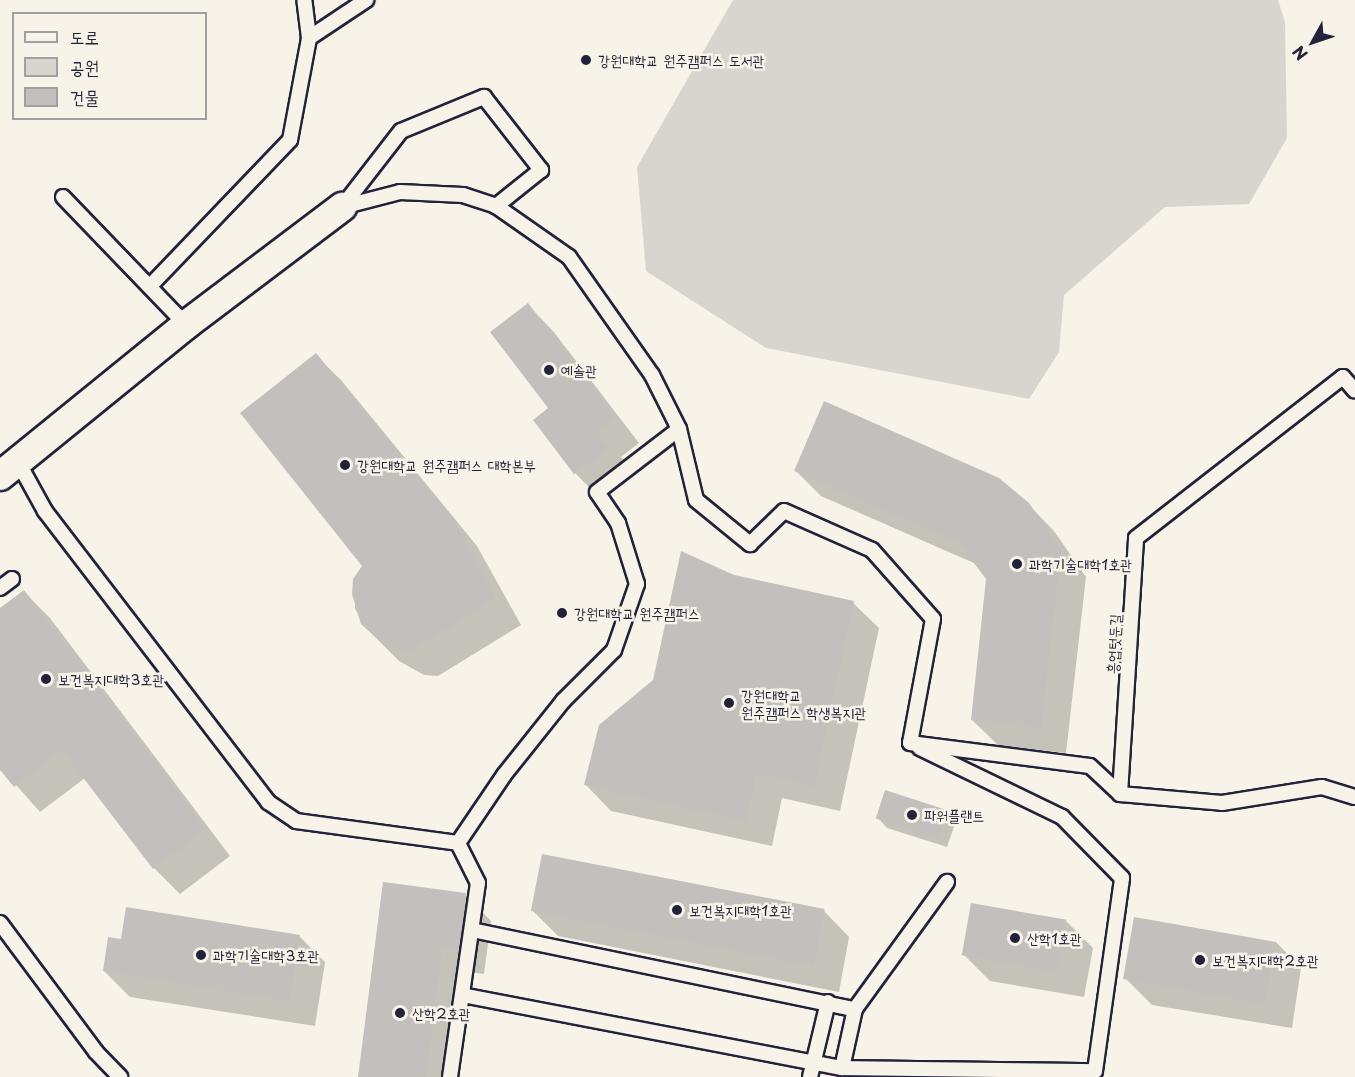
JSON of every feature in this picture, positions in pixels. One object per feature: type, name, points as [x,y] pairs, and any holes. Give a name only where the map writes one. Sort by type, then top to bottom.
[{"type":"street","points":[[9,469],[186,325],[342,207]]},
{"type":"lane","points":[[151,285],[290,140],[309,38],[304,0]]},
{"type":"lane","points":[[309,38],[366,0]]},
{"type":"lane","points":[[342,207],[400,131],[484,97],[541,170],[496,206]]},
{"type":"lane","points":[[342,207],[400,192],[463,195],[496,206],[569,257],[652,375],[679,429],[696,500],[750,544],[784,512],[872,550],[933,619],[910,743]]},
{"type":"lane","points":[[63,197],[151,285],[186,325]]},
{"type":"lane","name":"흥업텃둔길","points":[[1120,794],[1136,538],[1344,378],[1355,391]]},
{"type":"lane","points":[[458,843],[504,775],[556,710],[614,650],[637,584],[618,523],[597,492],[679,429]]},
{"type":"lane","points":[[9,469],[45,511],[268,802],[296,821],[458,843]]},
{"type":"lane","points":[[0,588],[12,579]]},
{"type":"lane","points":[[910,743],[1090,766],[1120,794],[1221,803],[1322,787],[1355,797]]},
{"type":"lane","points":[[462,994],[842,1068],[1095,1071],[1122,878],[1062,818],[910,743]]},
{"type":"lane","points":[[450,1077],[478,883],[458,843]]},
{"type":"lane","points":[[842,1068],[855,1009],[947,882]]},
{"type":"lane","points":[[0,923],[96,1052],[120,1077]]},
{"type":"lane","points":[[472,930],[855,1009]]},
{"type":"lane","points":[[810,1077],[828,1002]]},
{"type":"green space","points":[[733,0],[1278,0],[1285,22],[1287,138],[1249,204],[1165,207],[1064,295],[1059,352],[1029,399],[766,348],[646,271],[637,167]]},
{"type":"building","name":"예솔관","points":[[528,303],[615,417],[596,431],[609,448],[574,474],[533,420],[548,408],[490,332]]},
{"type":"building","name":"강원대학교 원주캠퍼스 대학본부","points":[[316,353],[452,518],[496,598],[411,651],[384,645],[361,624],[352,594],[353,579],[362,566],[240,413]]},
{"type":"building","name":"과학기술대학1호관","points":[[824,401],[999,478],[1029,503],[1061,550],[1041,728],[971,720],[986,579],[958,542],[794,471]]},
{"type":"building","name":"강원대학교 원주캠퍼스 학생복지관","points":[[681,551],[734,575],[854,601],[814,786],[756,773],[746,821],[584,785],[599,725],[653,680]]},
{"type":"building","name":"보건복지대학3호관","points":[[24,590],[206,829],[153,869],[62,750],[14,787],[0,770],[0,608]]},
{"type":"building","name":"파워플랜트","points":[[885,790],[947,810],[938,839],[876,819]]},
{"type":"building","name":"보건복지대학1호관","points":[[542,854],[825,909],[814,966],[531,911]]},
{"type":"building","name":"산학2호관","points":[[383,882],[466,893],[459,949],[442,947],[426,1077],[358,1077]]},
{"type":"building","name":"산학1호관","points":[[971,903],[1067,920],[1057,972],[962,955]]},
{"type":"building","name":"과학기술대학3호관","points":[[126,907],[300,935],[290,1001],[103,971],[108,937],[121,939]]},
{"type":"building","name":"보건복지대학2호관","points":[[1134,917],[1276,942],[1265,1004],[1123,979]]},
{"type":"place","name":"강원대학교 원주캠퍼스 도서관","points":[[586,60]]},
{"type":"place","name":"예솔관","points":[[549,370]]},
{"type":"place","name":"강원대학교 원주캠퍼스 대학본부","points":[[345,465]]},
{"type":"place","name":"과학기술대학1호관","points":[[1017,564]]},
{"type":"place","name":"강원대학교 원주캠퍼스","points":[[562,613]]},
{"type":"place","name":"보건복지대학3호관","points":[[46,679]]},
{"type":"place","name":"강원대학교 원주캠퍼스 학생복지관","points":[[729,703]]},
{"type":"place","name":"파워플랜트","points":[[912,815]]},
{"type":"place","name":"보건복지대학1호관","points":[[677,910]]},
{"type":"place","name":"산학1호관","points":[[1015,938]]},
{"type":"place","name":"과학기술대학3호관","points":[[201,955]]},
{"type":"place","name":"보건복지대학2호관","points":[[1200,960]]},
{"type":"place","name":"산학2호관","points":[[400,1013]]}]
